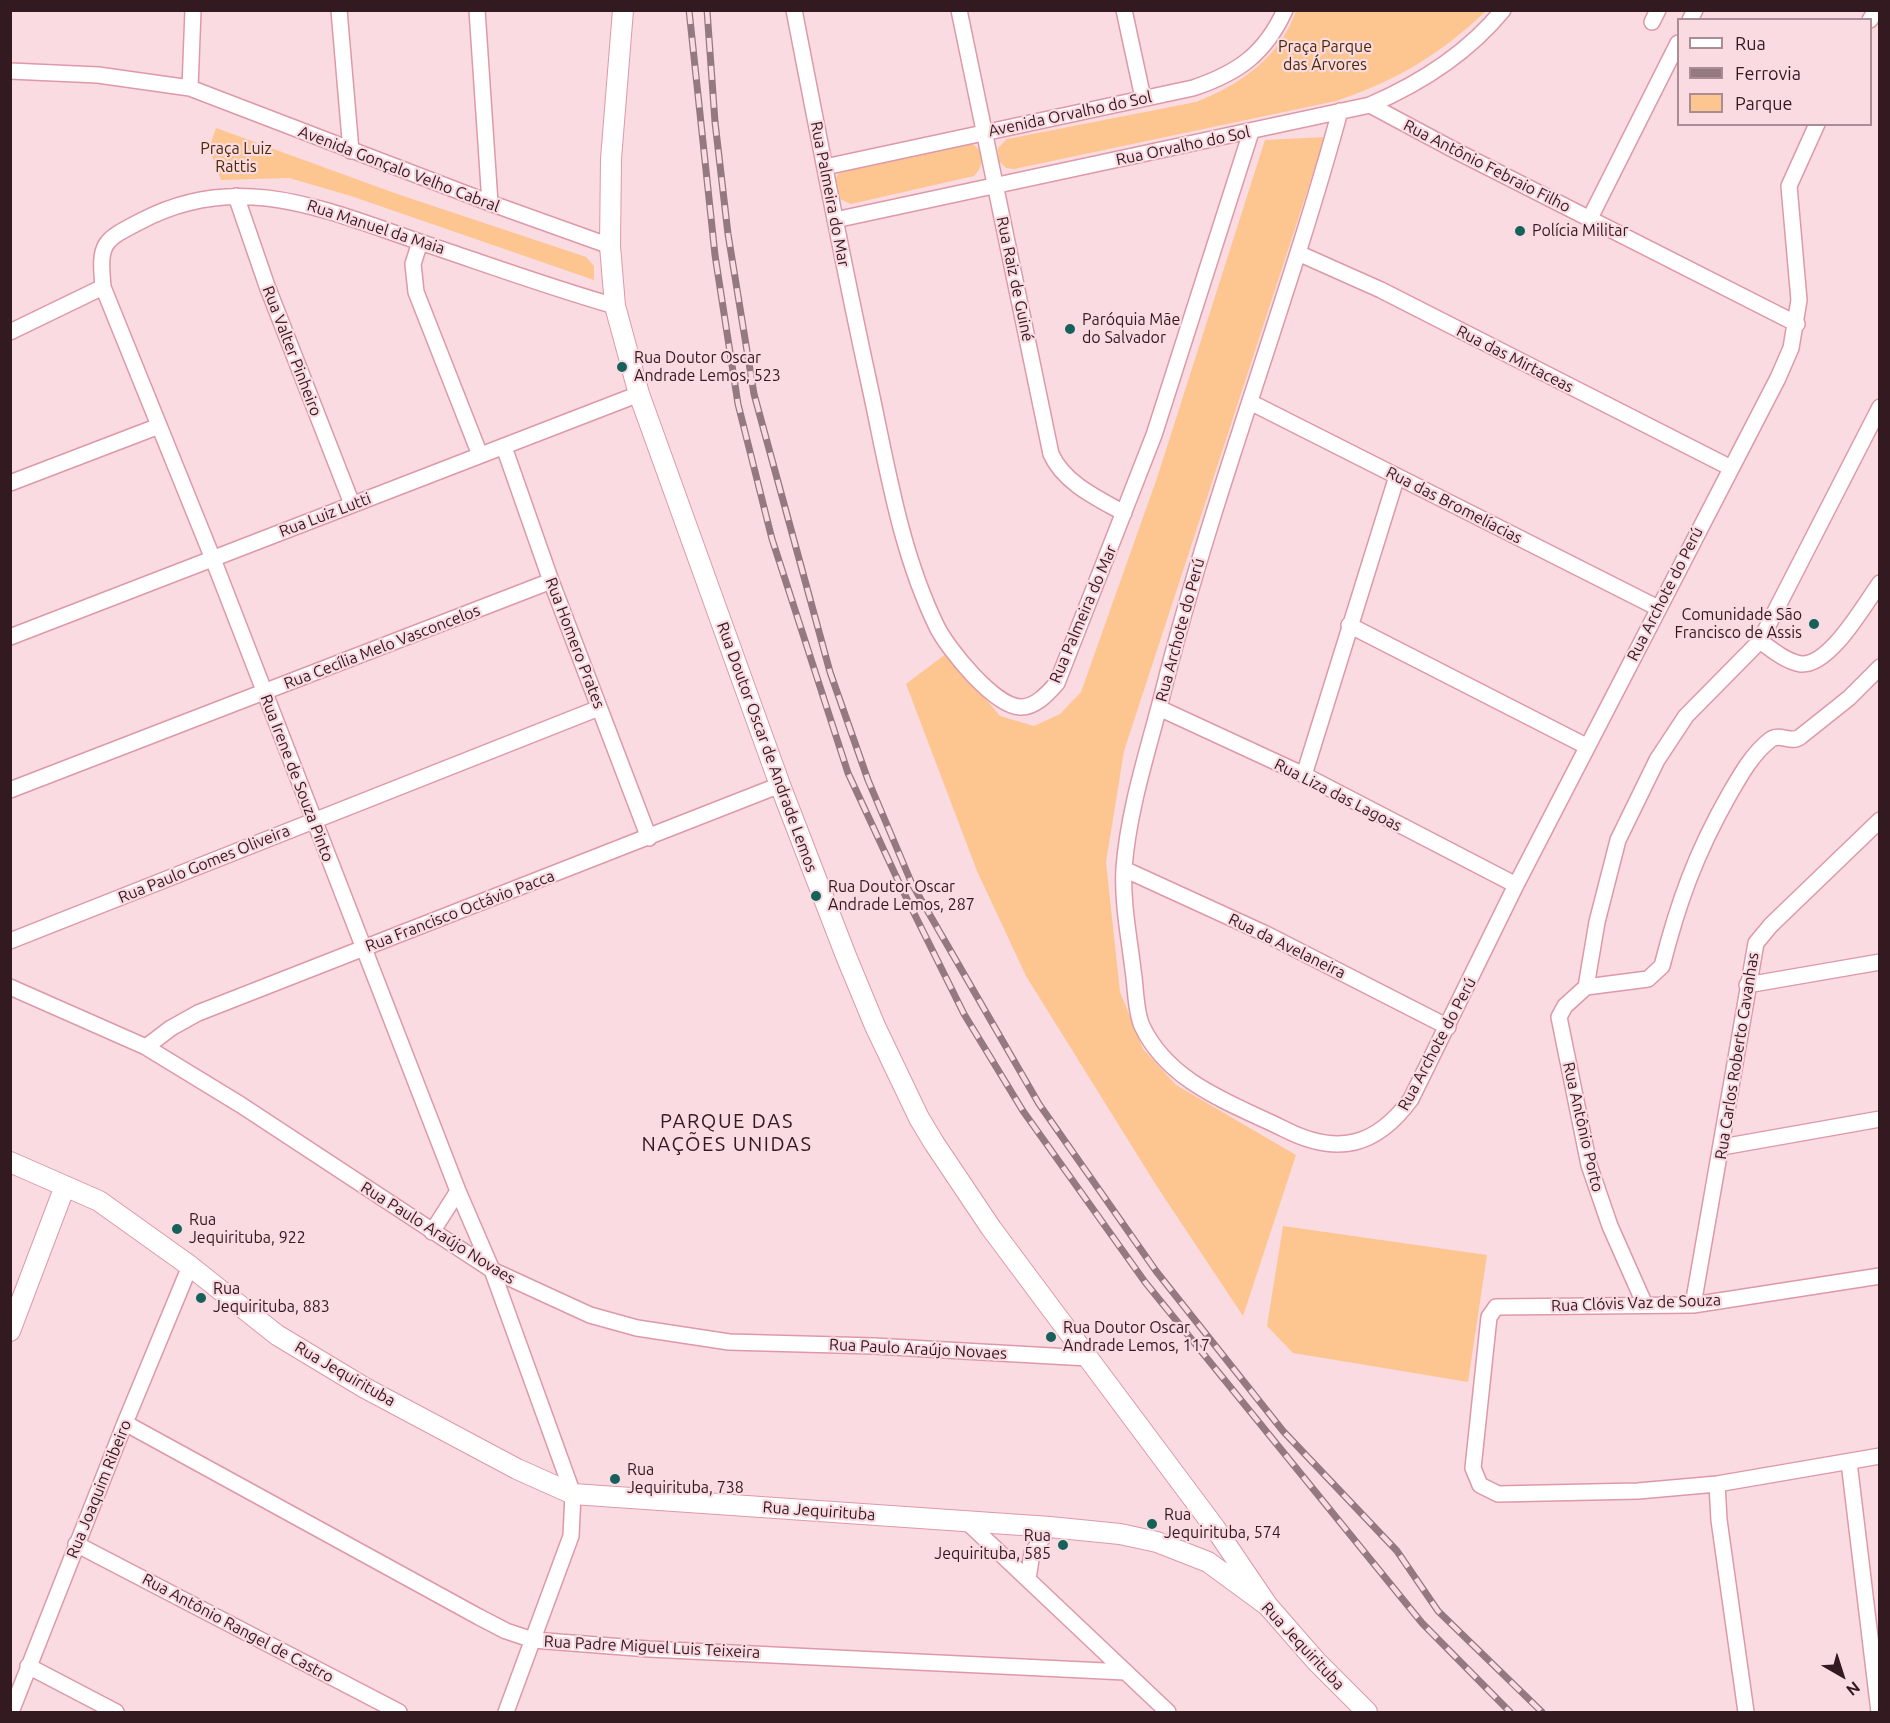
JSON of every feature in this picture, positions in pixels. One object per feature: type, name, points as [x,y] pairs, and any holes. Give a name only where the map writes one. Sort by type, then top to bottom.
[{"type":"street","points":[[190,88],[193,10]]},
{"type":"street","points":[[339,10],[351,151]]},
{"type":"street","points":[[477,10],[490,204]]},
{"type":"street","name":"Rua Doutor Oscar de Andrade Lemos","points":[[623,10],[611,159],[610,246],[615,306],[639,394],[780,785],[874,1026],[919,1118],[991,1228],[1215,1528],[1268,1606]]},
{"type":"street","name":"Rua Palmeira do Mar","points":[[794,10],[835,220],[901,532],[938,629],[974,676],[1000,698],[1021,707],[1031,705],[1057,683],[1154,435],[1251,132]]},
{"type":"street","name":"Rua Raiz de Guiné","points":[[959,10],[1051,454],[1055,464],[1072,481],[1124,513]]},
{"type":"street","points":[[1124,10],[1143,98]]},
{"type":"street","name":"Avenida Orvalho do Sol","points":[[825,167],[1193,88],[1234,71],[1259,53],[1276,30],[1285,10]]},
{"type":"street","name":"Rua Orvalho do Sol","points":[[835,220],[1370,105],[1433,74],[1465,49],[1503,10]]},
{"type":"street","points":[[1590,218],[1677,45]]},
{"type":"street","name":"Avenida Gonçalo Velho Cabral","points":[[10,71],[98,75],[190,88],[490,204],[610,246]]},
{"type":"street","name":"Rua Antônio Febraio Filho","points":[[1370,105],[1797,324]]},
{"type":"street","name":"Rua Archote do Perú","points":[[1340,111],[1298,253],[1188,594],[1136,799],[1124,869],[1124,894],[1140,1022],[1156,1050],[1175,1071],[1197,1086],[1302,1138],[1329,1145],[1355,1143],[1379,1133],[1396,1120],[1411,1099],[1448,1028],[1516,885],[1778,378],[1791,348],[1797,324],[1798,272],[1788,196],[1794,172],[1815,126]]},
{"type":"street","name":"Rua Manuel da Maia","points":[[102,287],[100,256],[104,246],[121,231],[158,212],[186,202],[236,196],[310,204],[559,290],[615,306]]},
{"type":"street","name":"Rua Valter Pinheiro","points":[[236,196],[267,286],[352,504]]},
{"type":"street","points":[[420,242],[413,264],[416,292],[480,455]]},
{"type":"street","name":"Rua das Mirtaceas","points":[[1298,253],[1382,290],[1731,468]]},
{"type":"street","points":[[10,332],[102,287]]},
{"type":"street","name":"Rua Irene de Souza Pinto","points":[[102,287],[213,559],[458,1191],[492,1269],[573,1494]]},
{"type":"street","name":"Rua Luiz Lutti","points":[[10,637],[639,394]]},
{"type":"street","name":"Rua das Bromelíacias","points":[[1250,402],[1658,608]]},
{"type":"street","points":[[1880,407],[1760,642],[1686,716],[1657,760],[1618,840],[1601,904],[1586,987],[1653,976],[1662,966],[1683,888],[1699,850],[1743,770],[1771,740],[1779,737],[1793,740],[1800,737],[1849,698],[1880,667]]},
{"type":"street","points":[[10,483],[159,426]]},
{"type":"street","name":"Rua Homero Prates","points":[[504,447],[551,581],[649,838]]},
{"type":"street","points":[[1304,775],[1397,476]]},
{"type":"street","name":"Rua Cecília Melo Vasconcelos","points":[[10,790],[551,581]]},
{"type":"street","points":[[1760,642],[1794,663],[1818,661],[1835,644],[1880,583]]},
{"type":"street","points":[[1349,625],[1587,746]]},
{"type":"street","name":"Rua Paulo Gomes Oliveira","points":[[10,941],[599,708]]},
{"type":"street","name":"Rua Liza das Lagoas","points":[[1159,708],[1304,775],[1516,885]]},
{"type":"street","name":"Rua Francisco Octávio Pacca","points":[[146,1047],[171,1028],[198,1013],[780,785]]},
{"type":"street","name":"Rua Carlos Roberto Cavanhas","points":[[1693,1305],[1722,1147],[1752,954],[1764,932],[1880,820]]},
{"type":"street","name":"Rua da Avelaneira","points":[[1124,869],[1266,934],[1448,1028]]},
{"type":"street","points":[[1747,984],[1880,962]]},
{"type":"street","name":"Rua Paulo Araújo Novaes","points":[[10,987],[146,1047],[241,1105],[432,1232],[492,1269],[591,1315],[674,1335],[729,1342],[874,1346],[1088,1358]]},
{"type":"street","name":"Rua Antônio Porto","points":[[1586,987],[1562,1009],[1558,1023],[1592,1176],[1610,1226],[1645,1305]]},
{"type":"street","points":[[1722,1147],[1880,1119]]},
{"type":"street","name":"Rua Jequirituba","points":[[10,1162],[99,1201],[190,1266],[277,1335],[365,1388],[517,1469],[573,1494],[965,1520],[1120,1534],[1148,1540],[1208,1562],[1268,1606],[1316,1661],[1367,1713]]},
{"type":"street","points":[[10,1330],[65,1186]]},
{"type":"street","points":[[432,1232],[458,1191]]},
{"type":"street","name":"Rua Joaquim Ribeiro","points":[[11,1713],[76,1544],[190,1266]]},
{"type":"street","name":"Rua Clóvis Vaz de Souza","points":[[1717,1484],[1638,1491],[1498,1494],[1480,1485],[1473,1468],[1490,1317],[1493,1308],[1499,1306],[1693,1305],[1880,1276]]},
{"type":"street","name":"Rua Padre Miguel Luis Teixeira","points":[[125,1423],[479,1617],[506,1631],[533,1640],[1125,1672]]},
{"type":"street","points":[[1746,1713],[1719,1520],[1717,1484],[1880,1456]]},
{"type":"street","points":[[1849,1462],[1879,1713]]},
{"type":"street","points":[[506,1713],[571,1536],[573,1494]]},
{"type":"street","points":[[965,1520],[1168,1713]]},
{"type":"street","points":[[1028,1579],[1032,1553],[1050,1527]]},
{"type":"street","points":[[1208,1562],[1215,1528]]},
{"type":"street","name":"Rua Antônio Rangel de Castro","points":[[76,1544],[399,1713]]},
{"type":"street","points":[[28,1666],[116,1713]]},
{"type":"green space","name":"Praça Parque das Árvores","points":[[1296,11],[1486,11],[1469,27],[1417,65],[1379,84],[1336,101],[1014,169],[1006,168],[999,161],[998,148],[1007,139],[1196,102],[1228,87],[1243,78],[1269,56],[1289,27]]},
{"type":"green space","name":"Praça Luiz Rattis","points":[[216,128],[400,195],[586,257],[594,266],[594,280],[351,196],[289,178],[221,180],[209,148]]},
{"type":"green space","points":[[1325,137],[1124,751],[1106,862],[1120,992],[1143,1049],[1176,1085],[1296,1155],[1243,1316],[1156,1185],[1026,976],[977,871],[906,684],[947,653],[1000,716],[1034,726],[1060,714],[1081,692],[1157,478],[1265,140]]},
{"type":"green space","points":[[969,142],[978,149],[982,157],[980,167],[974,176],[851,204],[836,197],[833,183],[839,173]]},
{"type":"green space","points":[[1283,1226],[1487,1255],[1468,1382],[1293,1353],[1267,1326]]},
{"type":"railway","points":[[689,10],[715,255],[738,404],[772,539],[848,773],[902,889],[964,1014],[1023,1111],[1145,1282],[1422,1623],[1510,1712]]},
{"type":"railway","points":[[707,10],[715,122],[728,234],[754,394],[830,672],[868,780],[912,884],[1039,1104],[1156,1271],[1283,1431],[1397,1551],[1438,1611],[1542,1712]]},
{"type":"place","name":"Polícia Militar","points":[[1520,231]]},
{"type":"place","name":"Paróquia Mãe do Salvador","points":[[1070,329]]},
{"type":"place","name":"Rua Doutor Oscar Andrade Lemos, 523","points":[[622,367]]},
{"type":"place","name":"Comunidade São Francisco de Assis","points":[[1814,624]]},
{"type":"place","name":"Rua Doutor Oscar Andrade Lemos, 287","points":[[816,896]]},
{"type":"place","name":"Rua Jequirituba, 922","points":[[177,1229]]},
{"type":"place","name":"Rua Jequirituba, 883","points":[[201,1298]]},
{"type":"place","name":"Rua Doutor Oscar Andrade Lemos, 117","points":[[1051,1337]]},
{"type":"place","name":"Rua Jequirituba, 738","points":[[615,1479]]},
{"type":"place","name":"Rua Jequirituba, 574","points":[[1152,1524]]},
{"type":"place","name":"Rua Jequirituba, 585","points":[[1063,1545]]},
{"type":"district","name":"PARQUE DAS NAÇÕES UNIDAS","points":[[727,1132]]}]
